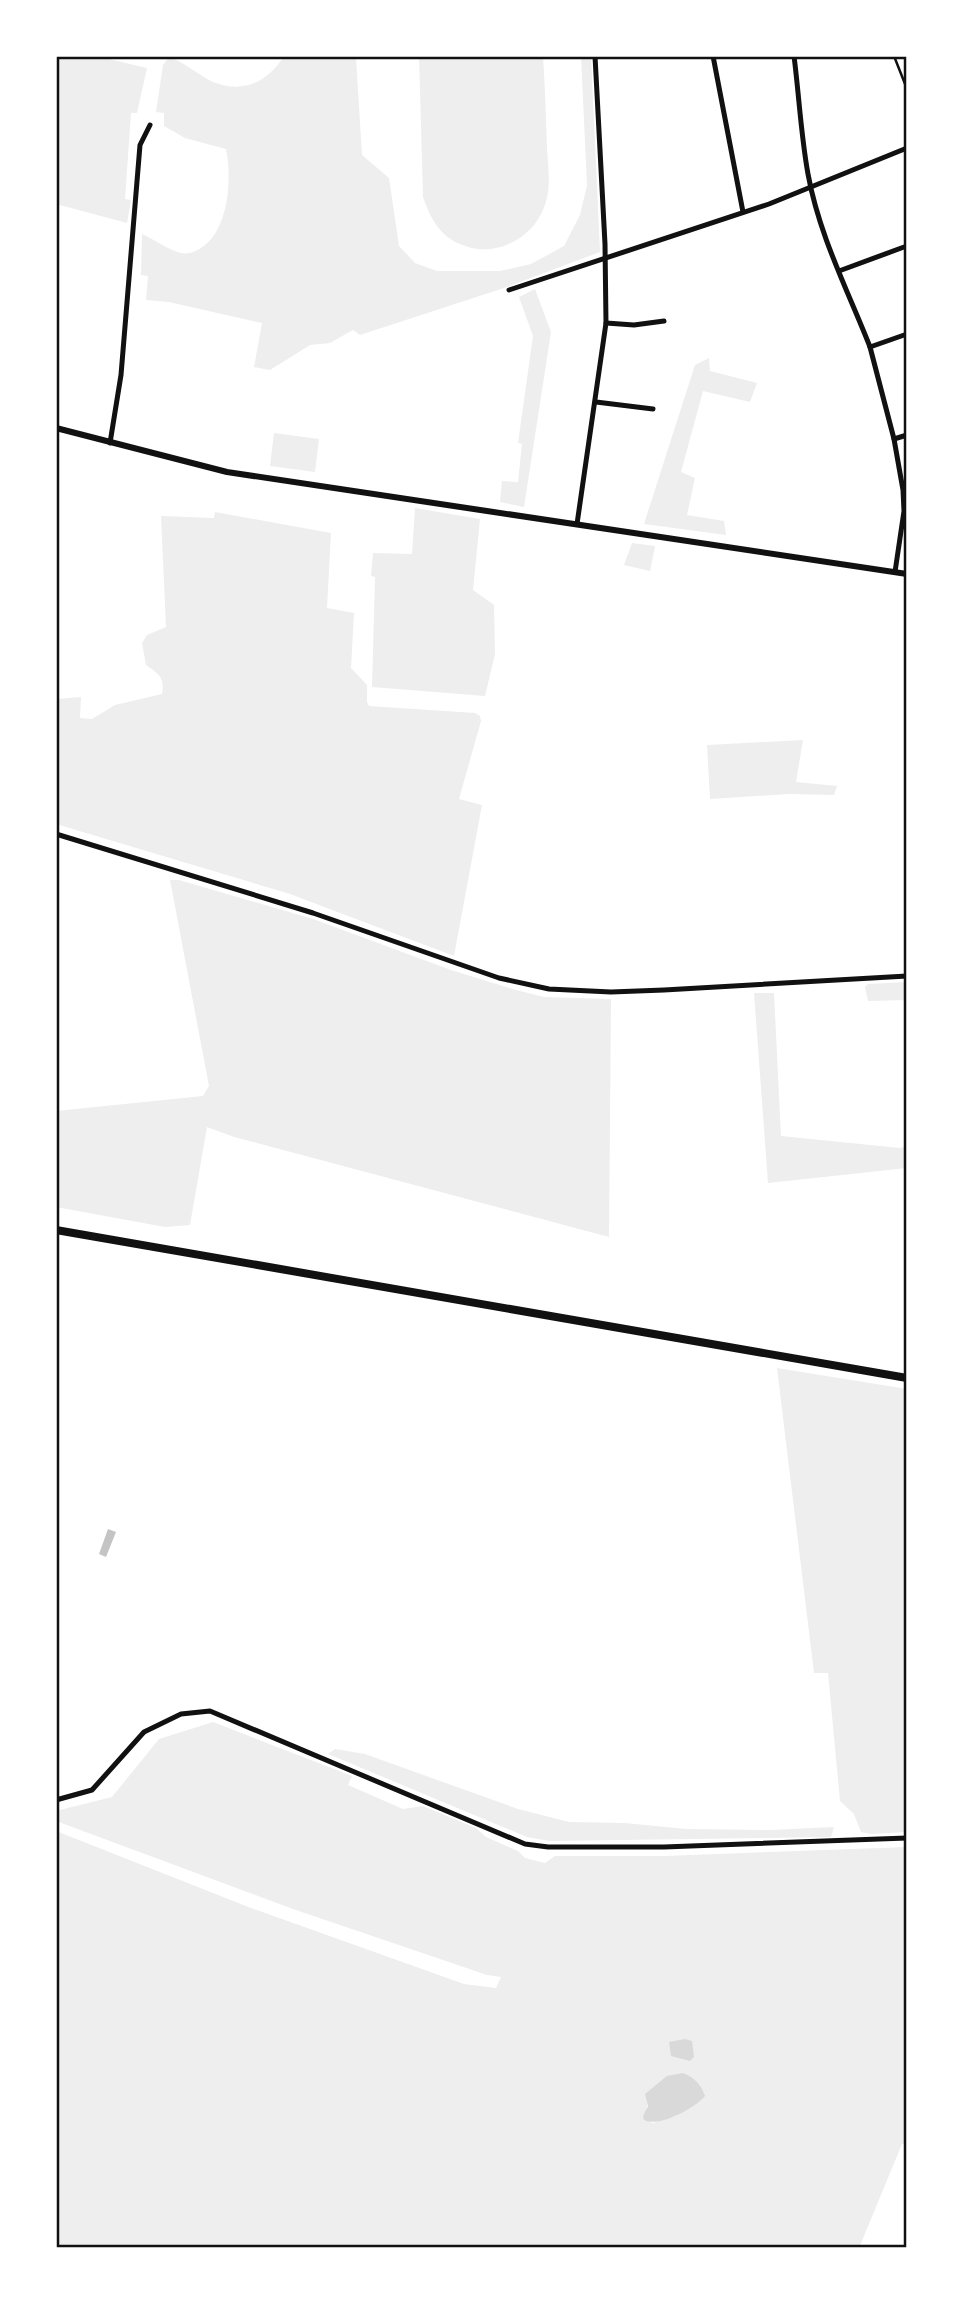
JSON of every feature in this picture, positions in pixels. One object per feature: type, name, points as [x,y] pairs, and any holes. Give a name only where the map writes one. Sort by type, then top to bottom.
[{"type":"main road","points":[[56,1230],[907,1378]]},
{"type":"street","points":[[576,524],[606,323],[606,257],[595,56]]},
{"type":"street","points":[[713,56],[743,212]]},
{"type":"street","points":[[794,56],[808,175],[822,226],[870,347],[894,439],[904,511],[895,572]]},
{"type":"street","points":[[110,443],[121,375],[140,145],[150,125]]},
{"type":"street","points":[[509,290],[812,188],[907,148]]},
{"type":"street","points":[[839,271],[904,247]]},
{"type":"street","points":[[606,323],[634,326],[664,321]]},
{"type":"street","points":[[870,347],[907,334]]},
{"type":"street","points":[[596,402],[653,409]]},
{"type":"street","points":[[56,428],[227,472],[907,574]]},
{"type":"street","points":[[894,439],[907,435]]},
{"type":"street","points":[[56,834],[313,913],[499,978],[549,989],[611,992],[907,976]]},
{"type":"street","points":[[56,1800],[92,1790],[144,1732],[181,1714],[210,1711],[525,1843],[548,1847],[664,1847],[907,1838]]},
{"type":"lane","points":[[894,56],[907,89]]},
{"type":"shaded area","points":[[56,56],[96,56],[147,68],[137,113],[131,113],[125,199],[131,200],[127,223],[56,204]]},
{"type":"shaded area","points":[[284,56],[356,57],[362,155],[389,178],[399,246],[415,263],[437,271],[500,271],[531,264],[564,246],[580,215],[587,185],[581,56],[591,56],[600,252],[507,287],[360,335],[353,330],[330,343],[310,345],[270,370],[254,367],[262,323],[169,302],[146,300],[148,276],[141,275],[142,234],[176,252],[194,252],[213,237],[224,214],[227,200],[229,173],[226,149],[185,138],[164,126],[164,113],[156,112],[163,65],[169,57],[213,82],[234,87],[262,79]]},
{"type":"shaded area","points":[[419,56],[543,56],[548,195],[536,223],[528,232],[507,245],[484,249],[462,245],[446,236],[430,215],[423,197]]},
{"type":"shaded area","points":[[535,289],[551,332],[524,507],[500,502],[502,481],[518,482],[522,444],[518,443],[533,336],[519,297]]},
{"type":"shaded area","points":[[709,358],[710,371],[757,383],[750,402],[703,391],[681,472],[695,478],[687,515],[724,521],[726,535],[644,524],[695,365]]},
{"type":"shaded area","points":[[274,433],[319,439],[315,472],[270,466]]},
{"type":"shaded area","points":[[415,508],[480,519],[473,590],[494,605],[495,654],[485,696],[372,687],[375,577],[371,576],[373,553],[412,554]]},
{"type":"shaded area","points":[[215,512],[331,533],[327,608],[354,613],[351,668],[367,685],[369,706],[475,713],[480,716],[481,721],[459,799],[482,805],[454,956],[290,894],[56,824],[56,699],[81,697],[80,718],[92,719],[115,705],[162,694],[162,680],[146,665],[142,643],[147,635],[166,627],[161,516],[214,518]]},
{"type":"shaded area","points":[[632,543],[655,546],[650,571],[624,565]]},
{"type":"shaded area","points":[[803,740],[796,782],[837,786],[834,795],[789,794],[710,799],[707,745]]},
{"type":"shaded area","points":[[170,880],[179,880],[313,919],[451,970],[516,990],[544,997],[611,999],[609,1237],[234,1137],[207,1127],[190,1225],[165,1227],[56,1207],[56,1111],[203,1096],[209,1086]]},
{"type":"shaded area","points":[[907,982],[907,1000],[868,1001],[865,987],[868,984]]},
{"type":"shaded area","points":[[754,993],[774,993],[781,1136],[900,1148],[907,1146],[907,1168],[768,1183]]},
{"type":"shaded area","points":[[777,1368],[907,1389],[907,1832],[861,1832],[854,1814],[840,1801],[828,1673],[814,1673]]},
{"type":"shaded area","points":[[213,1722],[352,1776],[348,1785],[403,1809],[423,1806],[476,1828],[486,1837],[518,1851],[525,1858],[545,1863],[555,1856],[664,1856],[907,1847],[907,2144],[902,2144],[859,2248],[56,2248],[56,1831],[251,1908],[464,1984],[496,1988],[501,1977],[487,1975],[293,1909],[56,1821],[56,1811],[112,1797],[159,1739]],"holes":[[[682,2073],[676,2116],[653,2123],[645,2120],[648,2104],[660,2083]]]},
{"type":"shaded area","points":[[335,1749],[365,1754],[518,1809],[569,1822],[625,1823],[686,1829],[771,1830],[834,1827],[831,1837],[550,1841],[527,1837],[328,1754]]},
{"type":"shaded area","points":[[685,2039],[692,2041],[694,2057],[690,2061],[671,2056],[669,2042]]},
{"type":"shaded area","points":[[682,2073],[696,2081],[705,2096],[676,2116],[651,2122],[644,2120],[648,2106],[645,2094],[667,2076]]},
{"type":"building","points":[[108,1529],[116,1532],[106,1557],[99,1554]]}]
